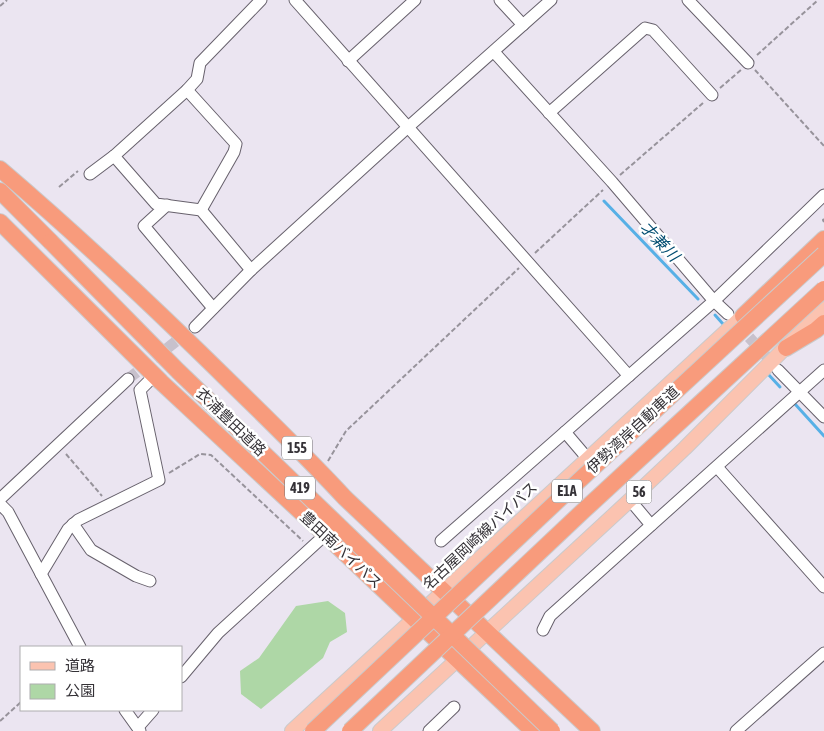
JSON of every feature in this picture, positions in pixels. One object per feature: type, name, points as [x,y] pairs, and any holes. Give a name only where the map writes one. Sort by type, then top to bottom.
[{"type":"highway","name":"155","points":[[0,169],[66,226],[183,336],[345,498],[592,731]]},
{"type":"highway","name":"衣浦豊田道路","points":[[0,191],[48,245],[173,376],[543,731]]},
{"type":"highway","name":"衣浦豊田道路","points":[[0,204],[48,245],[552,731]]},
{"type":"highway","name":"豊田南バイパス","points":[[0,222],[154,376],[533,731]]},
{"type":"highway","points":[[736,315],[824,239]]},
{"type":"highway","name":"伊勢湾岸自動車道","points":[[312,731],[824,254]]},
{"type":"highway","name":"伊勢湾岸自動車道","points":[[350,731],[582,512],[824,289]]},
{"type":"highway","points":[[786,348],[824,323]]},
{"type":"main road","name":"名古屋岡崎線バイパス","points":[[292,731],[588,459],[736,315],[762,305],[824,247]]},
{"type":"main road","name":"56","points":[[380,731],[630,500],[824,309]]},
{"type":"street","points":[[90,174],[114,156],[187,90],[197,79],[200,63],[262,0]]},
{"type":"street","points":[[295,0],[629,376]]},
{"type":"street","points":[[348,61],[415,0]]},
{"type":"street","points":[[500,0],[523,25]]},
{"type":"street","points":[[195,327],[251,270],[551,0]]},
{"type":"street","points":[[688,0],[748,63]]},
{"type":"street","points":[[549,113],[644,28],[653,30],[712,95]]},
{"type":"street","points":[[494,52],[612,182],[714,301],[736,315]]},
{"type":"street","points":[[187,90],[236,144],[234,152],[201,210]]},
{"type":"street","points":[[114,156],[156,204],[201,210],[251,270]]},
{"type":"street","points":[[441,541],[714,301],[824,195]]},
{"type":"street","points":[[167,205],[144,226],[213,308]]},
{"type":"street","points":[[778,370],[824,417]]},
{"type":"street","points":[[543,630],[550,616],[824,370]]},
{"type":"street","points":[[41,574],[68,529],[78,520],[159,480],[140,390],[154,376]]},
{"type":"street","points":[[0,499],[128,379]]},
{"type":"street","points":[[565,432],[588,459]]},
{"type":"street","points":[[717,467],[824,587]]},
{"type":"street","points":[[630,500],[651,525]]},
{"type":"street","points":[[0,504],[8,512],[79,646]]},
{"type":"street","points":[[73,524],[91,550],[136,576],[150,581]]},
{"type":"street","points":[[182,676],[218,633],[325,535]]},
{"type":"street","points":[[736,731],[824,653]]},
{"type":"street","points":[[429,731],[454,707]]},
{"type":"street","points":[[126,711],[139,729],[152,711]]},
{"type":"path","points":[[0,6],[7,0]]},
{"type":"path","points":[[818,0],[748,63],[824,146]]},
{"type":"path","points":[[58,445],[110,504]]},
{"type":"path","points":[[159,480],[200,454],[211,455],[311,548]]},
{"type":"path","points":[[0,721],[20,703]]},
{"type":"green space","points":[[328,601],[345,613],[347,632],[330,642],[323,658],[261,709],[241,694],[240,671],[259,658],[296,606]]},
{"type":"waterway","name":"才兼川","points":[[604,201],[698,299]]},
{"type":"waterway","name":"才兼川","points":[[715,315],[723,324]]},
{"type":"waterway","name":"才兼川","points":[[768,374],[780,387]]},
{"type":"waterway","name":"才兼川","points":[[795,404],[824,436]]},
{"type":"tunnel","points":[[738,325],[776,367]]},
{"type":"tunnel","points":[[128,379],[188,332]]}]
